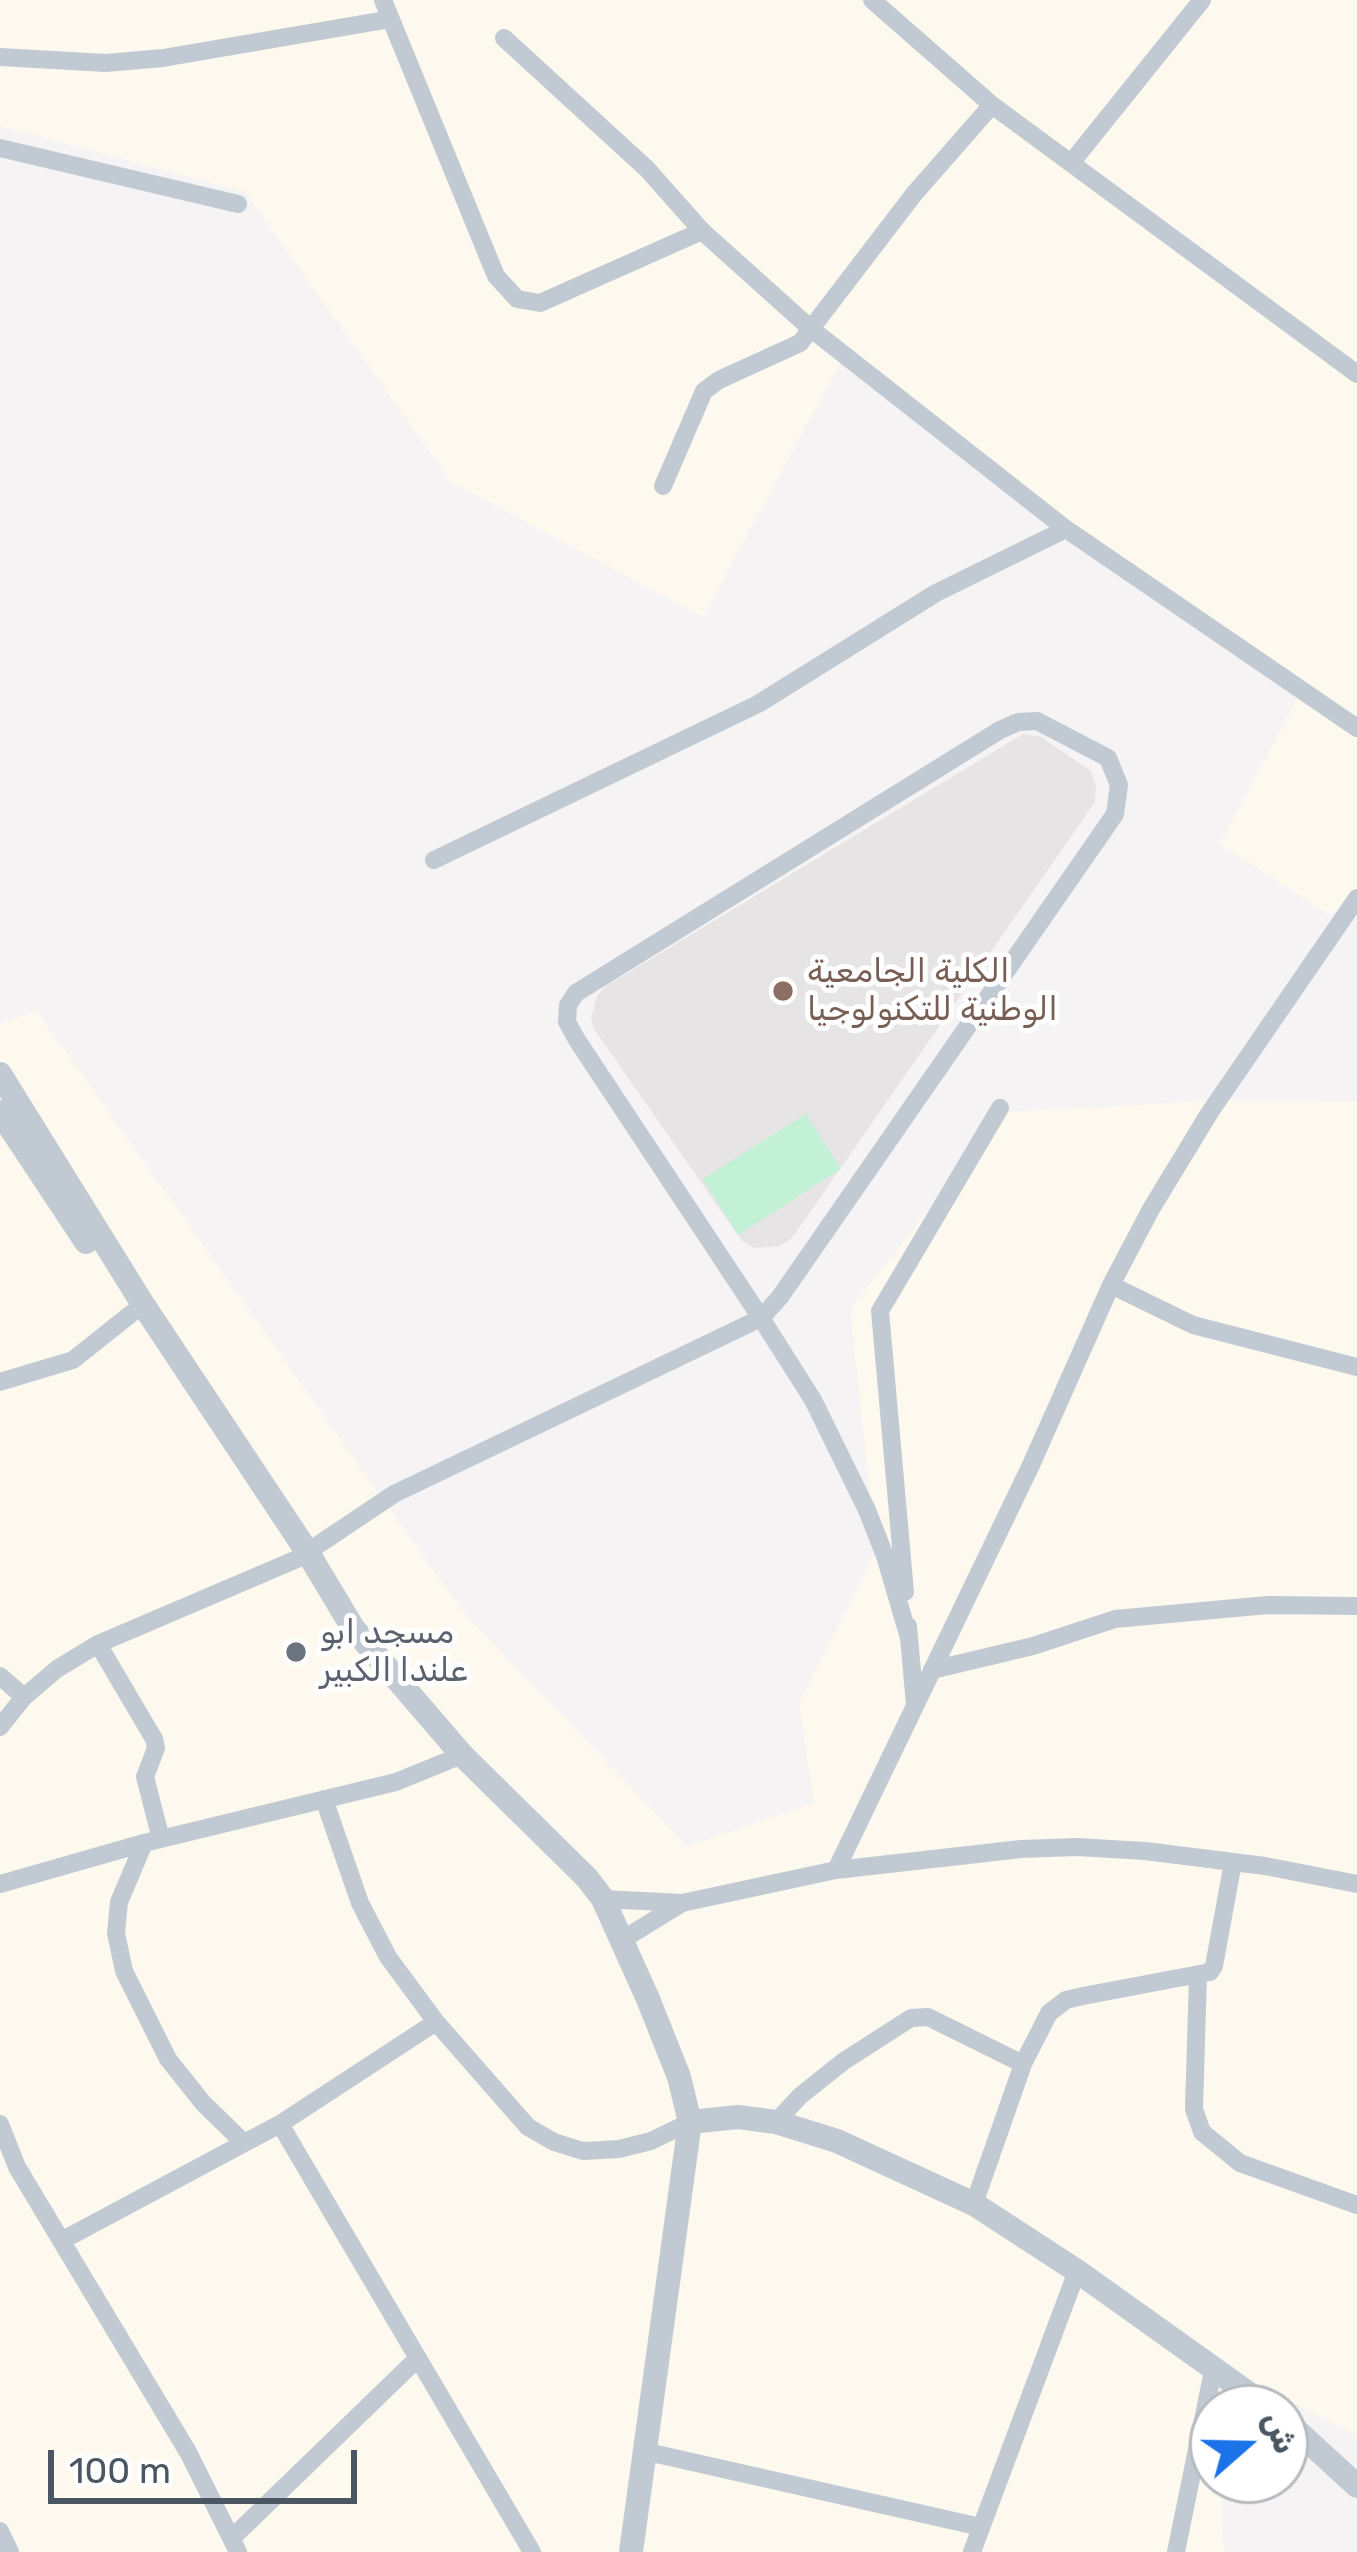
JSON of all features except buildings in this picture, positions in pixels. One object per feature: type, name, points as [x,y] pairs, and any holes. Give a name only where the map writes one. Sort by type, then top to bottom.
[{"type":"street","points":[[383,0],[496,276],[517,299],[540,303],[702,231]]},
{"type":"street","points":[[872,0],[992,105],[1355,368]]},
{"type":"street","points":[[1072,163],[1202,0]]},
{"type":"street","points":[[0,57],[125,61],[391,20]]},
{"type":"street","points":[[504,38],[647,169],[702,231],[810,328],[1066,529],[1357,728]]},
{"type":"street","points":[[663,486],[704,391],[800,343],[914,194],[992,105]]},
{"type":"street","points":[[0,148],[238,204]]},
{"type":"street","points":[[434,860],[758,704],[936,593],[1066,529]]},
{"type":"street","points":[[0,1727],[24,1697],[98,1644],[303,1556],[394,1494],[760,1318],[780,1297],[1115,814],[1119,785],[1108,758],[1037,721],[1000,730],[576,993],[568,1005],[567,1022],[577,1040],[760,1318],[813,1400],[885,1556],[909,1637]]},
{"type":"street","points":[[836,1870],[1151,1209],[1210,1112],[1357,898]]},
{"type":"street","points":[[0,1074],[303,1556]]},
{"type":"street","points":[[915,1705],[880,1311],[1000,1108]]},
{"type":"street","points":[[0,1112],[132,1313],[329,1593],[395,1680],[462,1755],[565,1852],[603,1899],[622,1940],[680,2077],[690,2122],[631,2552]]},
{"type":"street","points":[[1111,1285],[1193,1325],[1357,1367]]},
{"type":"street","points":[[0,1382],[73,1360],[132,1313]]},
{"type":"street","points":[[932,1670],[1033,1646],[1115,1619],[1268,1605],[1357,1606]]},
{"type":"street","points":[[98,1644],[156,1748],[145,1777],[152,1841],[119,1902],[116,1934],[124,1971],[168,2059],[244,2143]]},
{"type":"street","points":[[0,1676],[24,1697]]},
{"type":"street","points":[[0,1884],[421,1774],[462,1755]]},
{"type":"street","points":[[324,1799],[360,1903],[388,1957],[436,2022],[527,2127],[554,2143],[583,2151],[619,2149],[651,2141],[690,2122],[737,2117],[776,2122],[837,2140],[974,2204],[1238,2384]]},
{"type":"street","points":[[603,1899],[682,1903],[836,1870],[1077,1847],[1233,1862],[1357,1884]]},
{"type":"street","points":[[974,2204],[1023,2064],[1048,2013],[1066,2000],[1210,1972],[1233,1862]]},
{"type":"street","points":[[622,1940],[682,1903]]},
{"type":"street","points":[[1198,1976],[1194,2110],[1202,2132],[1240,2163],[1357,2205]]},
{"type":"street","points":[[776,2122],[844,2061],[911,2018],[928,2017],[1023,2064]]},
{"type":"street","points":[[61,2241],[280,2124],[436,2022]]},
{"type":"street","points":[[0,2124],[17,2167],[188,2452],[235,2545],[417,2359]]},
{"type":"street","points":[[280,2124],[532,2552]]},
{"type":"street","points":[[972,2552],[1077,2271]]},
{"type":"street","points":[[1176,2552],[1214,2366]]},
{"type":"street","points":[[1309,2440],[1357,2486]]},
{"type":"street","points":[[644,2451],[981,2527]]},
{"type":"street","points":[[1181,2527],[1193,2552]]},
{"type":"street","points":[[0,2531],[10,2552]]},
{"type":"shaded area","points":[[0,0],[1357,0],[1357,907],[1328,914],[1220,844],[1298,697],[841,361],[703,617],[451,482],[245,192],[0,126]]},
{"type":"shaded area","name":"الكلية الجامعية الوطنية للتكنولوجيا","points":[[1023,734],[1041,737],[1091,771],[1095,802],[792,1238],[780,1246],[754,1248],[742,1241],[594,1029],[591,1018],[597,996],[606,986]]},
{"type":"shaded area","points":[[37,1011],[463,1612],[687,1846],[814,1803],[799,1702],[876,1553],[850,1308],[1008,1112],[1204,1101],[1357,1102],[1357,2435],[1309,2411],[1309,2384],[1256,2384],[1216,2364],[1215,2384],[1189,2384],[1189,2504],[1222,2504],[1224,2552],[0,2552],[0,1024]]},
{"type":"green space","points":[[806,1114],[841,1169],[738,1235],[703,1179]]},
{"type":"place","name":"الكلية الجامعية الوطنية للتكنولوجيا","points":[[783,991]]},
{"type":"place","name":"مسجد ابو علندا الكبير","points":[[296,1652]]}]
